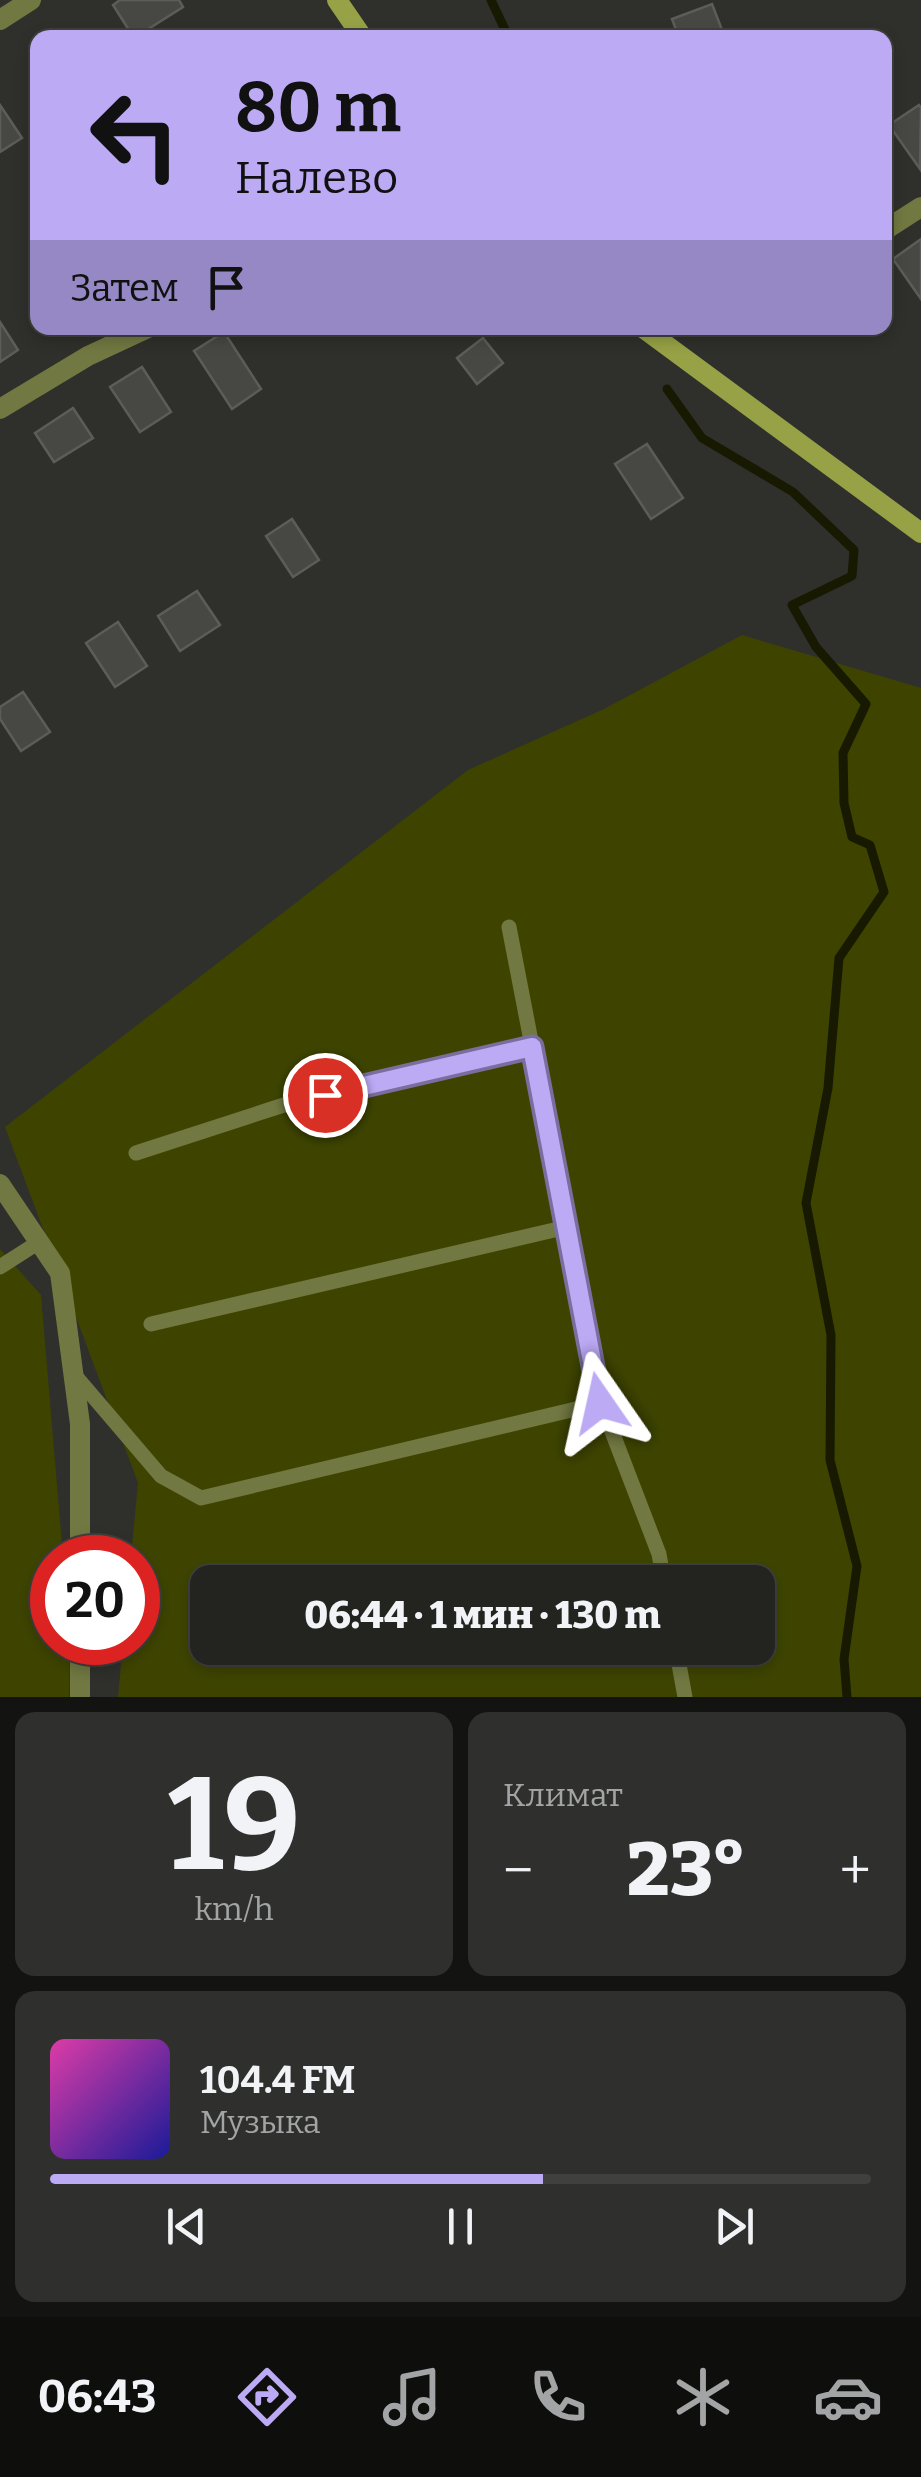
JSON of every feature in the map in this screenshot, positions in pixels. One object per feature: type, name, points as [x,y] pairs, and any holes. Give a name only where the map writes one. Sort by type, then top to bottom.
[{"type":"street","points":[[0,20],[31,0]]},
{"type":"street","points":[[337,0],[358,30]]},
{"type":"street","points":[[892,226],[921,207]]},
{"type":"street","points":[[0,409],[88,356],[133,335]]},
{"type":"street","points":[[652,335],[921,532]]},
{"type":"street","points":[[0,1184],[60,1273],[80,1424],[80,1535]]},
{"type":"street","points":[[80,1665],[80,1697]]},
{"type":"lane","points":[[509,927],[600,1403],[661,1565]]},
{"type":"lane","points":[[136,1153],[290,1103],[532,1047]]},
{"type":"lane","points":[[152,1324],[567,1228]]},
{"type":"lane","points":[[0,1267],[38,1242]]},
{"type":"lane","points":[[73,1373],[162,1476],[201,1498],[600,1403]]},
{"type":"lane","points":[[679,1665],[685,1697]]},
{"type":"green space","points":[[742,635],[921,688],[921,1697],[118,1697],[121,1665],[160,1665],[160,1535],[133,1535],[138,1483],[5,1127],[468,770],[604,709]]},
{"type":"green space","points":[[0,1249],[41,1295],[61,1535],[30,1535],[30,1665],[70,1665],[69,1697],[0,1697]]},
{"type":"building","points":[[120,0],[179,0],[183,7],[147,30],[129,30],[113,5]]},
{"type":"building","points":[[712,4],[722,30],[676,30],[672,19]]},
{"type":"building","points":[[0,105],[22,138],[0,152]]},
{"type":"building","points":[[919,105],[921,108],[920,169],[892,129],[892,123]]},
{"type":"building","points":[[921,239],[921,299],[893,259]]},
{"type":"building","points":[[0,322],[18,350],[0,362]]},
{"type":"building","points":[[226,335],[261,389],[232,409],[194,351]]},
{"type":"building","points":[[483,338],[503,363],[477,384],[457,358]]},
{"type":"building","points":[[142,367],[171,412],[140,432],[110,387]]},
{"type":"building","points":[[73,408],[93,438],[54,462],[35,433]]},
{"type":"building","points":[[647,444],[683,498],[651,519],[615,464]]},
{"type":"building","points":[[292,519],[319,560],[293,577],[266,536]]},
{"type":"building","points":[[197,591],[220,625],[180,651],[158,616]]},
{"type":"building","points":[[118,622],[147,666],[115,687],[86,643]]},
{"type":"building","points":[[23,692],[50,732],[21,751],[0,719],[0,707]]},
{"type":"waterway","points":[[491,0],[505,30]]},
{"type":"waterway","points":[[667,389],[702,438],[793,492],[854,550],[852,576],[792,605],[816,647],[866,704],[843,753],[844,803],[852,837],[870,845],[884,892],[839,958],[828,1088],[806,1203],[831,1335],[830,1460],[857,1566],[844,1659],[847,1697]]},
{"type":"route","points":[[325,1095],[532,1047],[600,1403]]}]
